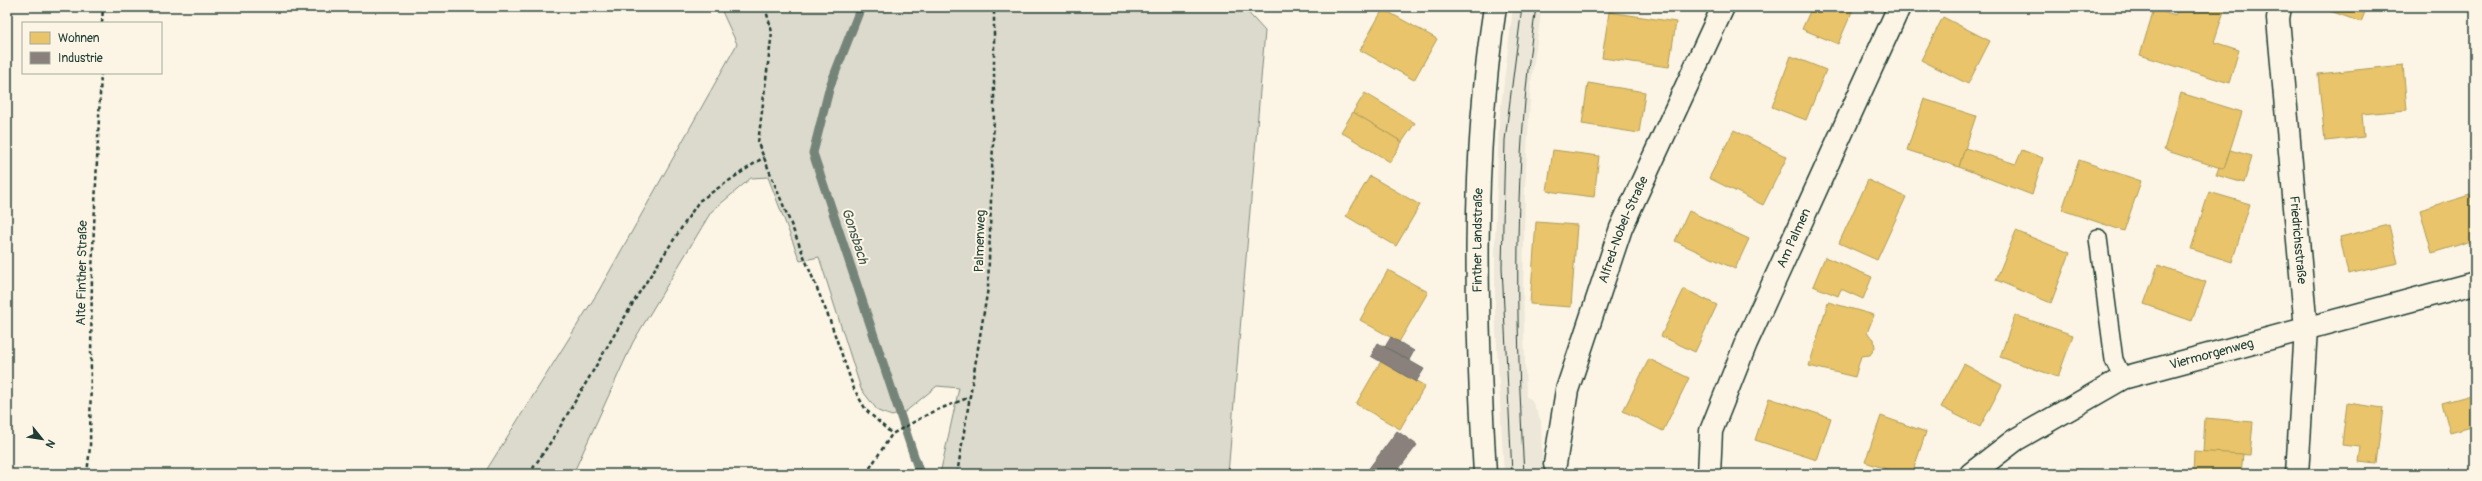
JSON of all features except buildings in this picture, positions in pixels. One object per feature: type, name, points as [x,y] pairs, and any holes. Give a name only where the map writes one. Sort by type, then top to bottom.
[{"type":"street","name":"Finther Landstraße","points":[[1485,474],[1479,371],[1476,239],[1481,121],[1495,7]]},
{"type":"street","name":"Alfred-Nobel-Straße","points":[[1554,469],[1567,390],[1621,228],[1723,7]]},
{"type":"street","name":"Am Palmen","points":[[1709,474],[1711,431],[1746,343],[1899,7]]},
{"type":"street","name":"Friedrichsstraße","points":[[2280,7],[2278,19],[2306,329],[2297,474]]},
{"type":"street","name":"Viermorgenweg","points":[[1971,474],[2015,440],[2123,378],[2475,283]]},
{"type":"lane","points":[[2098,238],[2114,360],[2123,378]]},
{"type":"path","points":[[102,22],[103,7]]},
{"type":"path","points":[[765,7],[772,32],[758,142],[829,318],[854,390],[866,410],[892,434]]},
{"type":"path","name":"Palmenweg","points":[[957,474],[988,288],[994,113],[994,7]]},
{"type":"path","name":"Alte Finther Straße","points":[[87,474],[92,271],[101,74]]},
{"type":"path","points":[[529,474],[554,437],[639,293],[699,201],[764,157]]},
{"type":"path","points":[[866,474],[892,434],[932,412],[971,396]]},
{"type":"shaded area","points":[[720,7],[1243,7],[1265,31],[1228,474],[940,474],[959,388],[937,386],[905,412],[892,416],[878,411],[861,389],[819,257],[800,261],[768,177],[751,178],[711,212],[633,342],[573,474],[484,474],[598,292],[737,44]]},
{"type":"shaded area","points":[[1513,7],[1542,7],[1531,82],[1525,188],[1523,293],[1526,397],[1531,399],[1541,421],[1542,464],[1563,464],[1563,474],[1504,474],[1495,310],[1495,241],[1499,123]]},
{"type":"waterway","name":"Gonsbach","points":[[861,7],[830,86],[813,153],[920,474]]},
{"type":"tram line","points":[[1512,474],[1502,267],[1505,140],[1522,7]]},
{"type":"tram line","points":[[1524,474],[1519,357],[1518,240],[1523,123],[1536,7]]}]
